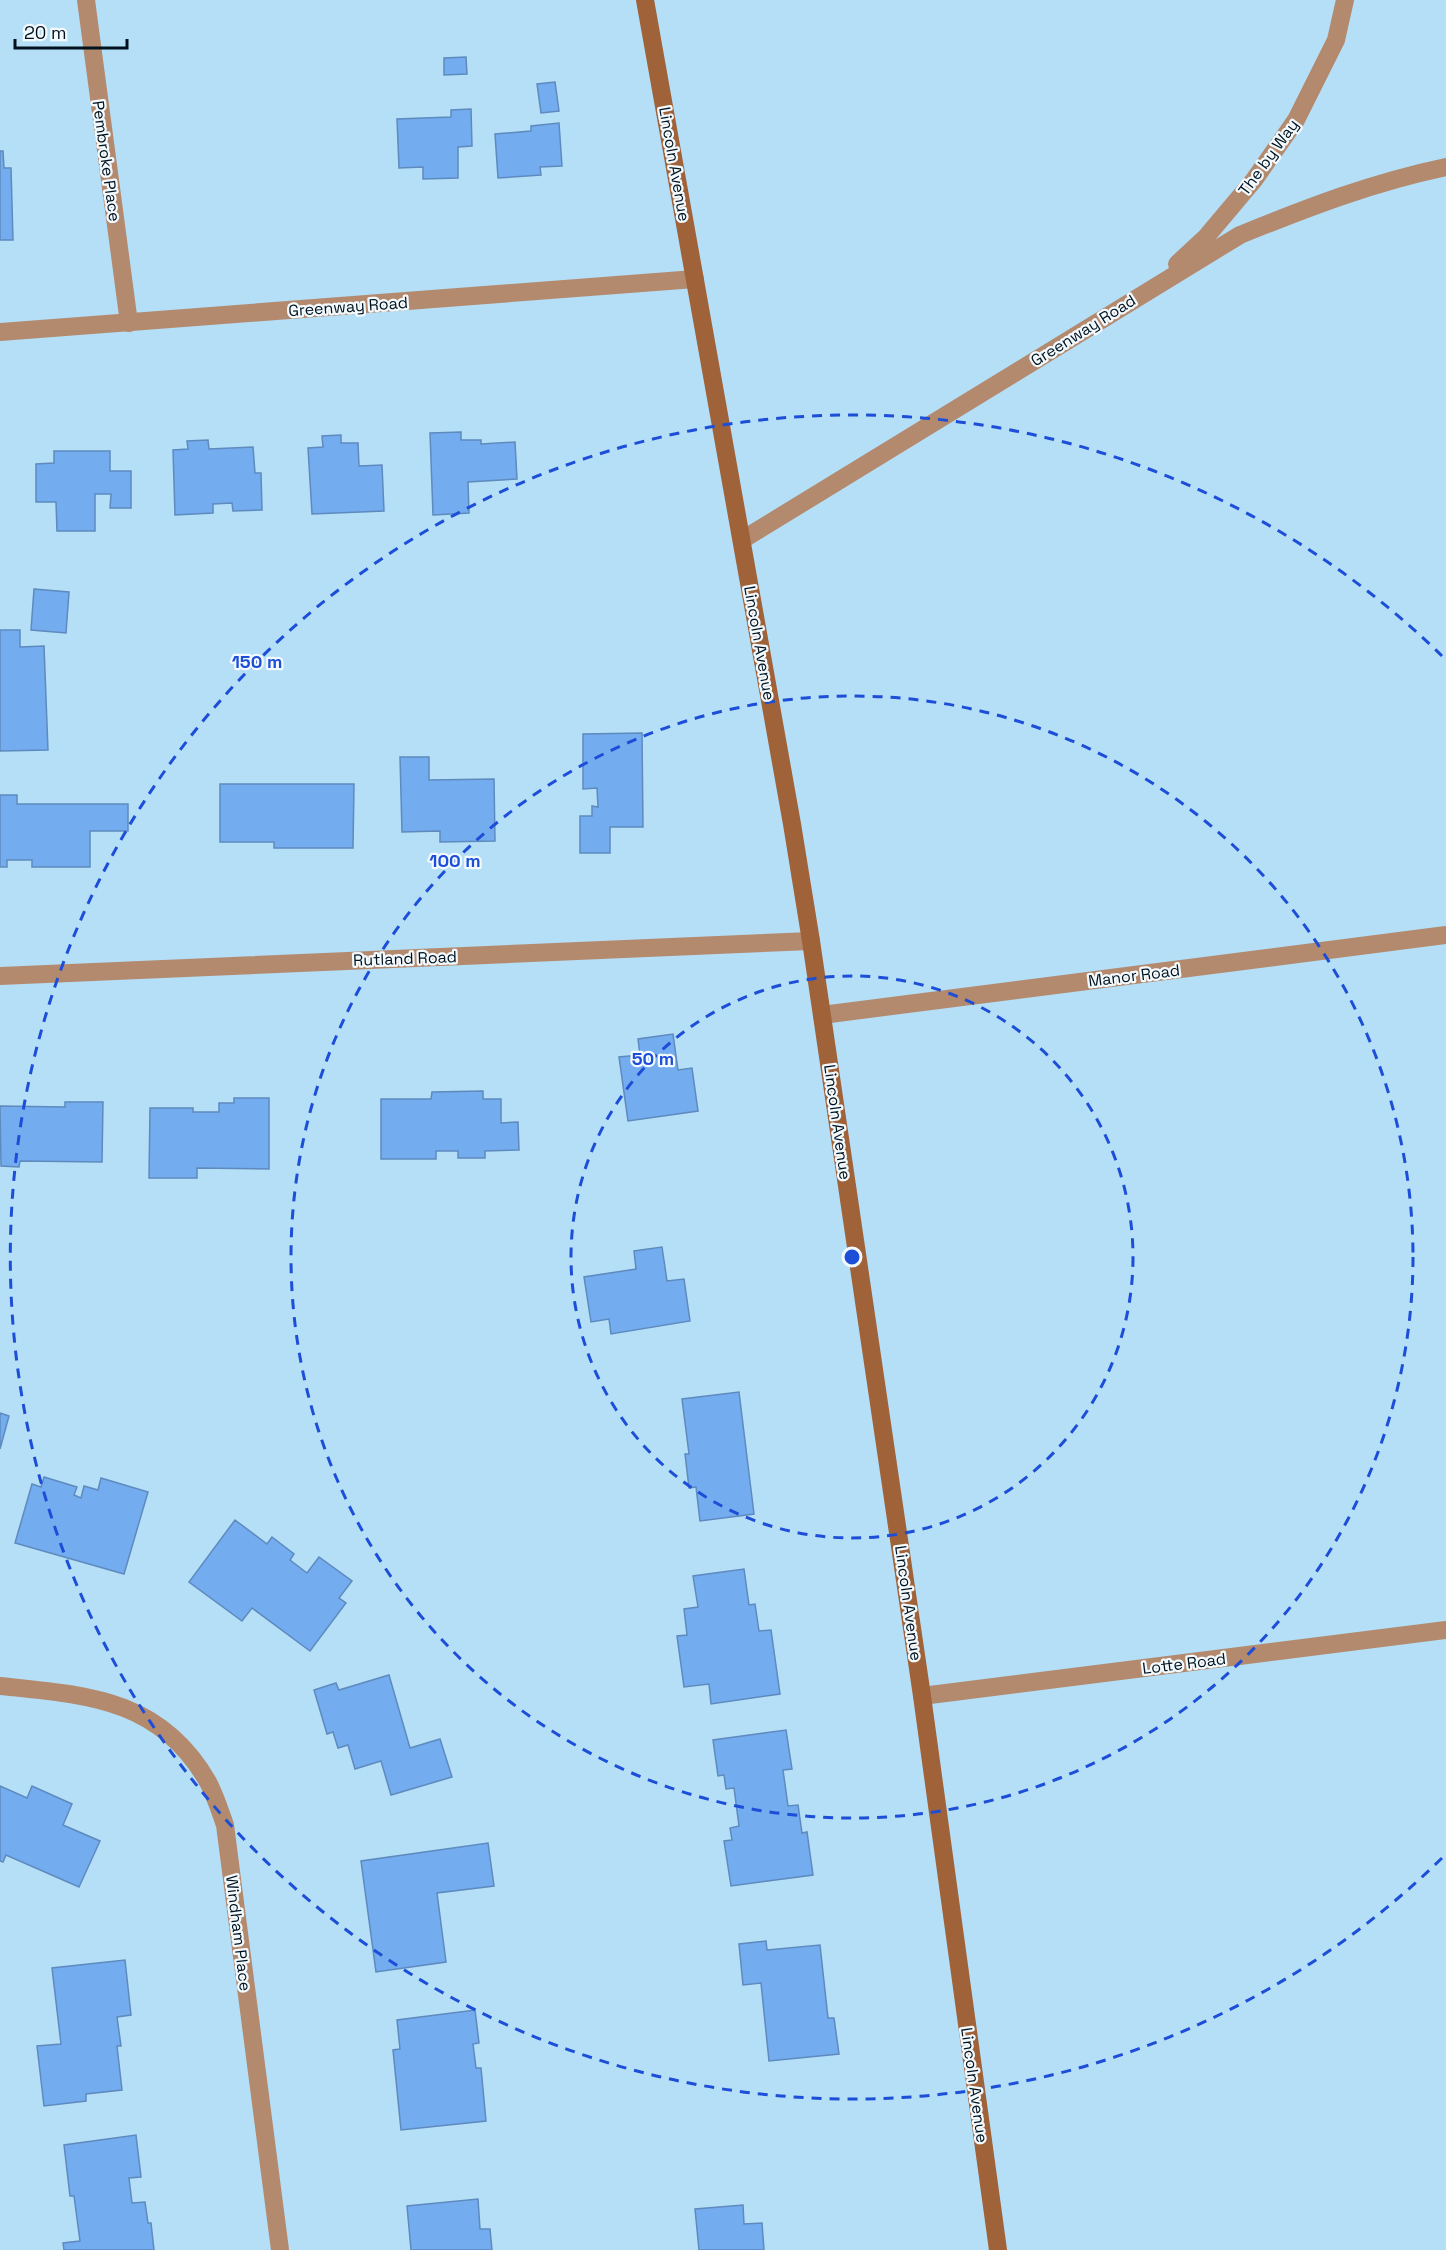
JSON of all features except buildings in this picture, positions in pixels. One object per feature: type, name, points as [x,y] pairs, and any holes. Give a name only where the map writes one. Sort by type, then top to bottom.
[{"type":"main road","name":"Lincoln Avenue","points":[[645,0],[811,941],[922,1696],[998,2250]]},
{"type":"street","name":"Pembroke Place","points":[[86,0],[129,322]]},
{"type":"street","name":"The by Way","points":[[1151,288],[1206,237],[1254,180],[1296,120],[1336,40],[1345,0]]},
{"type":"street","name":"Greenway Road","points":[[742,540],[1151,288],[1251,231],[1327,200],[1412,174],[1446,167]]},
{"type":"street","name":"Greenway Road","points":[[0,332],[695,279]]},
{"type":"street","name":"Manor Road","points":[[822,1015],[1446,935]]},
{"type":"street","name":"Rutland Road","points":[[0,976],[811,941]]},
{"type":"street","name":"Lotte Road","points":[[922,1696],[1446,1630]]},
{"type":"street","name":"Windham Place","points":[[0,1686],[76,1694],[121,1705],[158,1725],[186,1751],[209,1783],[225,1825],[280,2250]]}]
